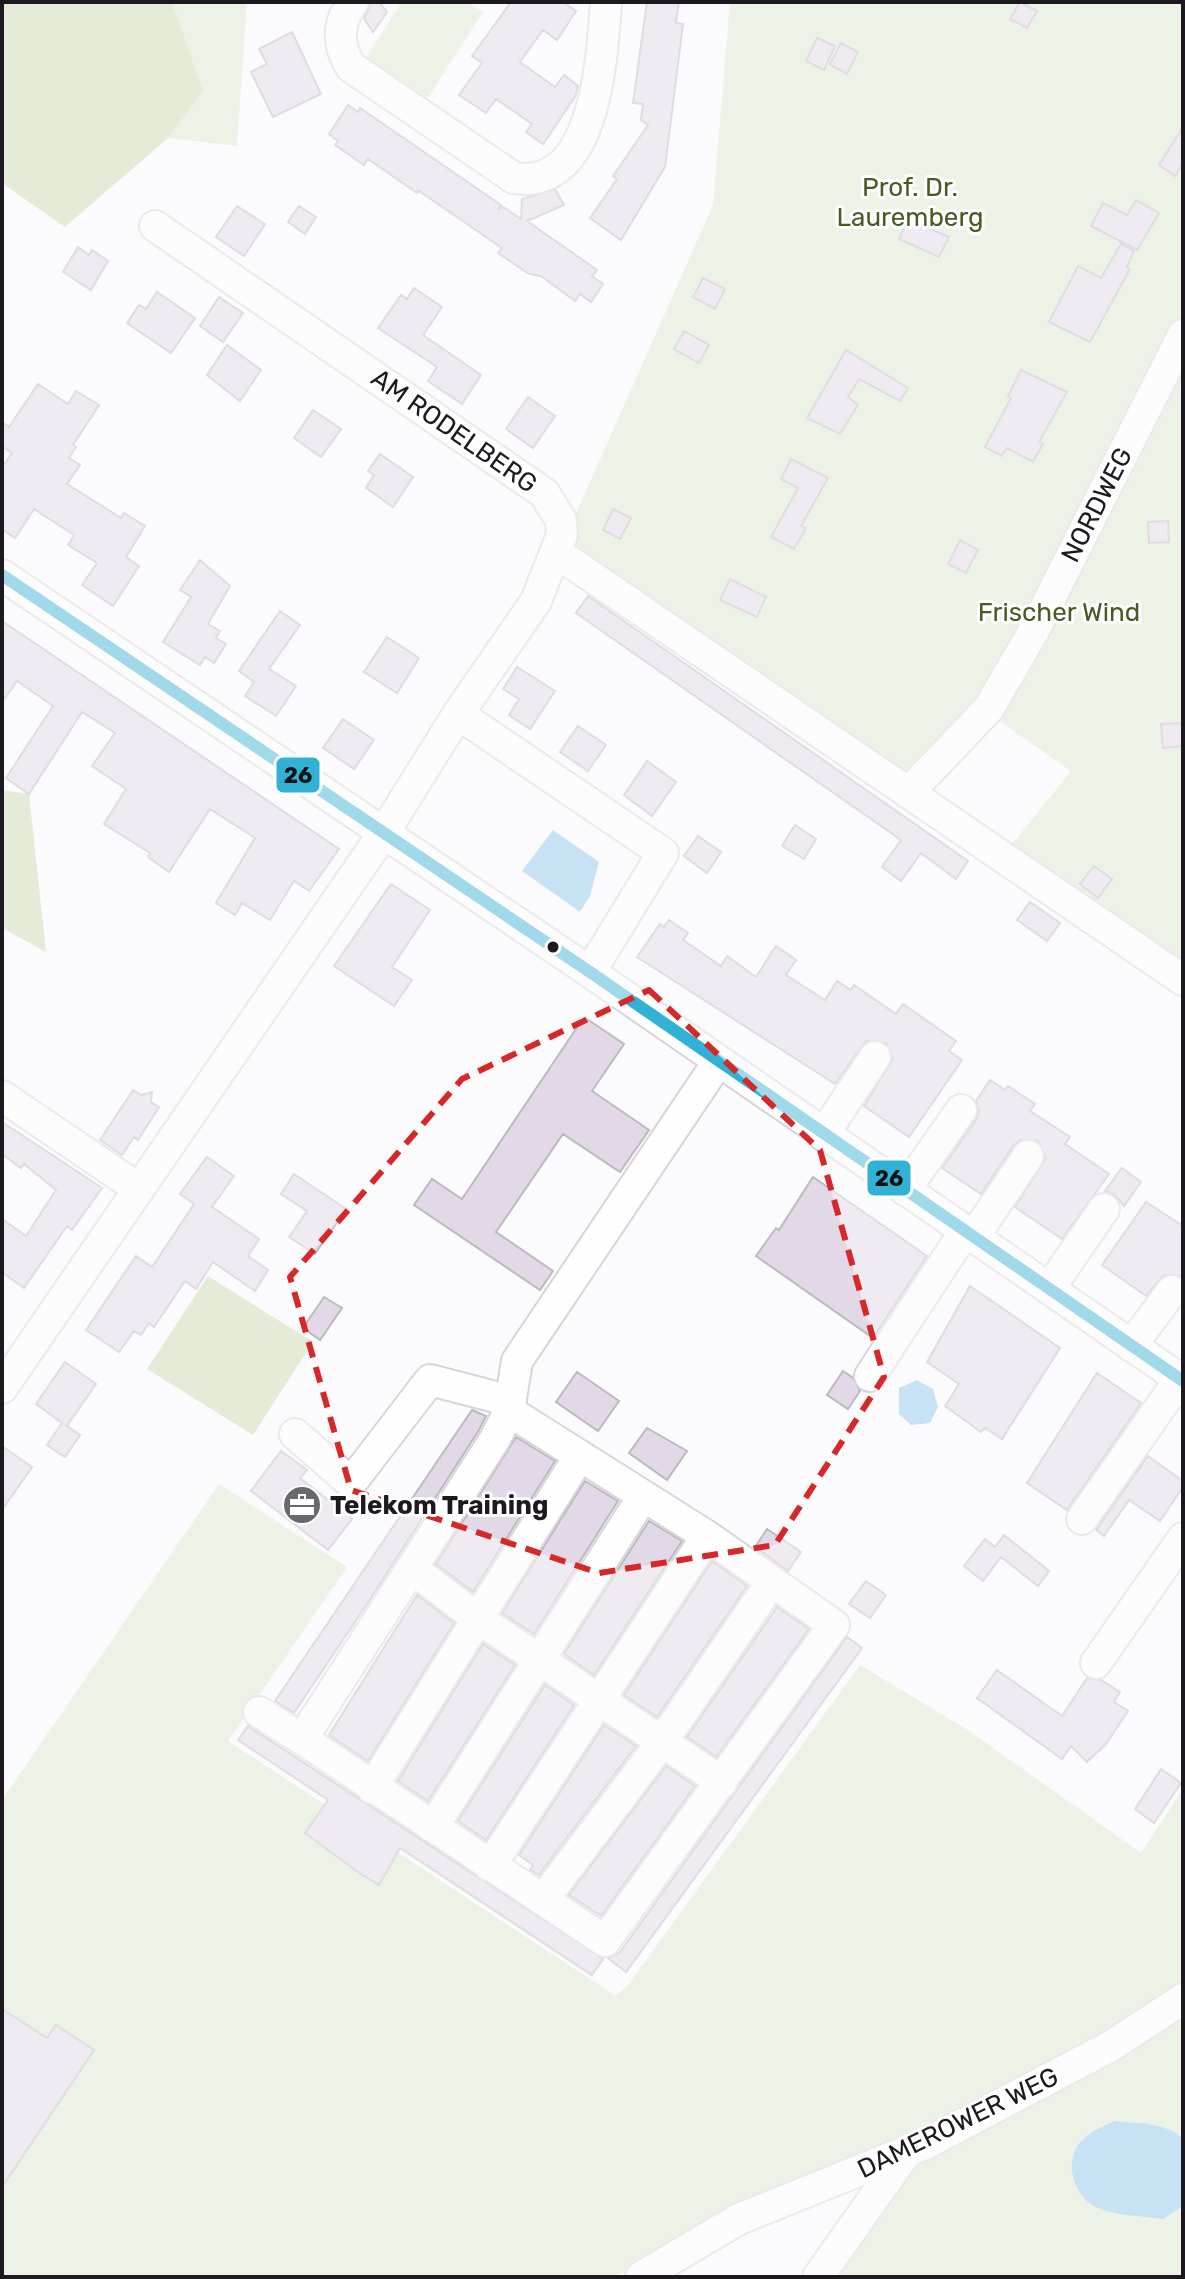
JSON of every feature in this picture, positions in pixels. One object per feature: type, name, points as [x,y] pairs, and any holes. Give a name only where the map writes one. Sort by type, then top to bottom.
[{"type":"street","points":[[353,2],[345,13],[340,34],[342,52],[351,67],[514,178],[532,181],[552,175],[575,146],[599,91],[606,2]]},
{"type":"street","name":"AM RODELBERG","points":[[4,1381],[383,834],[458,714],[536,601],[562,535],[561,520],[544,493],[155,226]]},
{"type":"street","name":"NORDWEG","points":[[912,788],[989,708],[1033,632],[1183,335]]},
{"type":"street","points":[[557,553],[644,603],[1183,980]]},
{"type":"street","points":[[2,575],[590,972],[1131,1346],[1182,1385]]},
{"type":"street","points":[[458,714],[663,853],[590,972]]},
{"type":"street","points":[[823,1135],[875,1057]]},
{"type":"street","points":[[302,1739],[414,1570],[510,1406],[517,1361],[718,1062]]},
{"type":"street","points":[[2,1096],[139,1189]]},
{"type":"street","points":[[905,1190],[961,1110]]},
{"type":"street","points":[[870,1376],[1033,1160]]},
{"type":"street","points":[[1049,1289],[1104,1209]]},
{"type":"street","points":[[1131,1346],[1172,1291]]},
{"type":"street","points":[[259,1712],[605,1941],[834,1625],[707,1536],[579,1457],[510,1406],[430,1380],[351,1483],[295,1434]]},
{"type":"street","points":[[1127,1478],[1182,1385]]},
{"type":"street","points":[[1082,1519],[1182,1385]]},
{"type":"street","points":[[372,1788],[579,1457]]},
{"type":"street","points":[[433,1827],[642,1498]]},
{"type":"street","points":[[490,1866],[707,1536]]},
{"type":"street","points":[[1096,1663],[1183,1538]]},
{"type":"street","points":[[414,1570],[477,1618],[722,1782]]},
{"type":"street","points":[[543,1900],[662,1742],[771,1583]]},
{"type":"street","name":"DAMEROWER WEG","points":[[641,2277],[739,2219],[905,2154],[1111,2046],[1183,1999]]},
{"type":"street","points":[[818,2277],[905,2154]]},
{"type":"highlighted area","points":[[649,990],[820,1150],[884,1377],[775,1545],[599,1573],[351,1490],[290,1277],[462,1079]]},
{"type":"green space","points":[[2,2],[247,2],[237,146],[168,138],[78,212],[65,227],[2,183]]},
{"type":"green space","points":[[2,2],[172,2],[203,91],[168,138],[65,227],[2,183]]},
{"type":"green space","points":[[402,2],[467,2],[483,12],[425,102],[363,62]]},
{"type":"green space","name":"Prof. Dr. Lauremberg","points":[[730,2],[1183,2],[1183,969],[1009,848],[1071,771],[998,720],[927,791],[648,596],[563,543],[713,205]]},
{"type":"green space","points":[[2,790],[29,794],[46,952],[2,928]]},
{"type":"green space","points":[[208,1276],[313,1342],[253,1435],[147,1369]]},
{"type":"green space","points":[[219,1484],[347,1567],[228,1741],[616,1996],[628,1985],[860,1665],[968,1730],[1141,1853],[1183,1789],[1183,1983],[1106,2037],[886,2144],[687,2230],[616,2277],[2,2277],[2,1800]]},
{"type":"green space","points":[[1183,2008],[1183,2277],[831,2277],[913,2168]]},
{"type":"water","points":[[553,830],[599,862],[590,896],[580,912],[522,871]]},
{"type":"water","points":[[917,1380],[933,1389],[938,1407],[930,1423],[911,1425],[899,1414],[899,1388]]},
{"type":"water","points":[[1115,2121],[1161,2127],[1183,2139],[1183,2206],[1163,2219],[1100,2209],[1079,2191],[1072,2173],[1078,2145],[1090,2134]]},
{"type":"building","points":[[371,2],[379,2],[387,12],[373,32],[364,19]]},
{"type":"building","points":[[511,2],[563,2],[576,11],[557,40],[543,30],[520,62],[555,87],[564,75],[578,86],[575,97],[543,144],[526,132],[532,124],[496,99],[486,113],[459,95],[482,63],[472,56]]},
{"type":"building","points":[[647,2],[679,2],[676,23],[683,24],[665,167],[621,240],[590,218],[617,179],[613,176],[648,125],[641,120],[643,104],[633,103]]},
{"type":"building","points":[[1020,2],[1037,11],[1027,28],[1010,19]]},
{"type":"building","points":[[292,32],[321,94],[273,117],[251,72],[267,64],[259,49]]},
{"type":"building","points":[[817,38],[835,46],[824,70],[806,61]]},
{"type":"building","points":[[841,43],[858,52],[847,74],[830,64]]},
{"type":"building","points":[[348,105],[358,112],[360,108],[501,205],[498,210],[503,207],[521,219],[522,199],[555,189],[564,205],[527,221],[597,270],[592,276],[603,284],[591,302],[580,294],[575,301],[541,276],[529,274],[498,253],[502,248],[419,191],[417,193],[368,159],[364,165],[335,145],[338,141],[329,134]]},
{"type":"building","points":[[1183,127],[1183,163],[1175,176],[1159,165]]},
{"type":"building","points":[[1136,200],[1159,213],[1137,250],[1091,226],[1103,203],[1127,215]]},
{"type":"building","points":[[237,206],[265,224],[244,256],[216,237]]},
{"type":"building","points":[[299,206],[316,217],[305,234],[288,222]]},
{"type":"building","points":[[908,219],[949,237],[939,257],[899,239]]},
{"type":"building","points":[[1121,244],[1134,251],[1127,267],[1130,269],[1090,342],[1049,322],[1078,266],[1101,278]]},
{"type":"building","points":[[78,247],[89,255],[92,250],[108,261],[91,290],[63,272]]},
{"type":"building","points":[[703,278],[725,289],[715,309],[693,297]]},
{"type":"building","points":[[414,288],[442,307],[423,335],[481,375],[462,404],[428,381],[437,367],[378,328],[401,295],[407,299]]},
{"type":"building","points":[[157,292],[195,318],[171,353],[127,323],[139,305],[146,309]]},
{"type":"building","points":[[219,297],[243,313],[223,342],[200,326]]},
{"type":"building","points":[[684,331],[709,345],[699,363],[674,349]]},
{"type":"building","points":[[227,345],[261,370],[240,401],[207,375]]},
{"type":"building","points":[[846,350],[908,388],[900,401],[859,379],[848,397],[858,405],[840,434],[807,418]]},
{"type":"building","points":[[1021,370],[1067,392],[1039,442],[1043,444],[1033,462],[1007,448],[1002,456],[985,447],[1011,398],[1008,396]]},
{"type":"building","points":[[38,384],[68,404],[76,391],[99,405],[73,445],[76,447],[69,458],[80,465],[67,484],[121,518],[124,513],[145,526],[126,557],[139,566],[113,606],[82,585],[97,563],[68,545],[74,535],[34,509],[15,538],[2,529],[2,467],[12,453],[2,446],[2,422],[9,427]]},
{"type":"building","points":[[528,397],[555,416],[533,448],[506,429]]},
{"type":"building","points":[[313,410],[341,429],[321,457],[294,438]]},
{"type":"building","points":[[380,454],[413,477],[393,507],[366,488],[374,475],[368,471]]},
{"type":"building","points":[[791,459],[828,478],[801,526],[806,528],[794,549],[771,537],[798,488],[781,479]]},
{"type":"building","points":[[613,509],[631,518],[620,539],[603,530]]},
{"type":"building","points":[[1168,521],[1169,542],[1149,543],[1148,522]]},
{"type":"building","points":[[960,540],[978,550],[966,573],[948,564]]},
{"type":"building","points":[[200,560],[230,586],[208,624],[220,631],[216,638],[226,644],[214,663],[205,657],[200,665],[163,642],[191,597],[180,590]]},
{"type":"building","points":[[730,579],[766,597],[757,617],[720,600]]},
{"type":"building","points":[[588,596],[968,861],[956,879],[921,853],[901,881],[882,867],[901,840],[576,613]]},
{"type":"building","points":[[280,611],[300,625],[269,669],[296,686],[276,716],[245,696],[254,682],[239,671]]},
{"type":"building","points":[[2,621],[339,849],[309,891],[294,881],[270,920],[242,903],[235,915],[216,903],[255,838],[210,809],[169,872],[148,857],[150,853],[104,824],[126,789],[92,766],[115,733],[82,712],[29,794],[6,778],[53,706],[17,681],[2,702]]},
{"type":"building","points":[[387,637],[419,658],[397,693],[364,672]]},
{"type":"building","points":[[517,667],[555,691],[530,729],[509,715],[519,699],[503,689]]},
{"type":"building","points":[[343,719],[374,740],[354,769],[323,748]]},
{"type":"building","points":[[1183,723],[1183,746],[1163,748],[1161,724]]},
{"type":"building","points":[[578,726],[606,745],[588,771],[560,752]]},
{"type":"building","points":[[647,761],[676,782],[652,816],[624,795]]},
{"type":"building","points":[[795,825],[816,839],[804,859],[782,846]]},
{"type":"building","points":[[698,836],[721,852],[707,873],[684,856]]},
{"type":"building","points":[[1094,866],[1112,879],[1098,898],[1080,884]]},
{"type":"building","points":[[391,884],[430,910],[392,967],[412,980],[394,1006],[334,966]]},
{"type":"building","points":[[1030,902],[1060,923],[1047,941],[1017,920]]},
{"type":"building","points":[[669,920],[688,933],[683,940],[721,966],[727,956],[756,977],[776,946],[796,960],[786,975],[825,1000],[837,981],[851,990],[854,985],[896,1014],[903,1004],[956,1041],[949,1051],[962,1060],[909,1137],[864,1106],[893,1059],[886,1043],[866,1041],[835,1084],[637,957],[660,924],[664,927]]},
{"type":"building","points":[[584,1017],[624,1044],[592,1091],[649,1130],[620,1172],[563,1134],[496,1232],[553,1271],[540,1290],[414,1205],[432,1179],[462,1199]]},
{"type":"building","points":[[990,1080],[1005,1090],[1008,1086],[1035,1104],[1030,1111],[1070,1137],[1065,1144],[1109,1174],[1062,1239],[1015,1207],[1046,1158],[1037,1141],[1021,1140],[1014,1145],[981,1194],[942,1168],[976,1120],[979,1111],[976,1101]]},
{"type":"building","points":[[133,1090],[141,1095],[152,1092],[151,1102],[159,1107],[138,1140],[134,1137],[122,1155],[100,1140]]},
{"type":"building","points":[[2,1122],[102,1188],[72,1230],[67,1226],[24,1288],[2,1272],[2,1219],[26,1236],[56,1190],[24,1164],[21,1168],[2,1154]]},
{"type":"building","points":[[207,1157],[234,1176],[212,1207],[259,1239],[248,1256],[268,1270],[255,1291],[213,1262],[196,1289],[185,1281],[154,1327],[149,1323],[141,1335],[134,1331],[119,1352],[86,1330],[136,1256],[152,1267],[194,1204],[180,1194]]},
{"type":"building","points":[[1122,1168],[1141,1182],[1124,1206],[1115,1195],[1105,1191]]},
{"type":"building","points":[[294,1174],[346,1209],[315,1254],[289,1237],[307,1211],[281,1194]]},
{"type":"building","points":[[813,1177],[927,1256],[873,1338],[756,1256],[776,1228],[779,1230]]},
{"type":"building","points":[[1146,1202],[1183,1226],[1183,1277],[1164,1275],[1146,1296],[1102,1265]]},
{"type":"building","points":[[970,1286],[1060,1348],[1002,1439],[985,1428],[981,1432],[945,1406],[959,1384],[927,1362]]},
{"type":"building","points":[[324,1297],[342,1308],[320,1340],[303,1328]]},
{"type":"building","points":[[65,1362],[96,1384],[67,1426],[80,1435],[65,1457],[47,1445],[62,1423],[36,1404]]},
{"type":"building","points":[[843,1371],[853,1378],[860,1391],[848,1409],[827,1395]]},
{"type":"building","points":[[577,1372],[619,1401],[598,1431],[556,1402]]},
{"type":"building","points":[[1097,1373],[1141,1403],[1067,1510],[1027,1483]]},
{"type":"building","points":[[472,1410],[486,1416],[479,1430],[294,1713],[275,1701]]},
{"type":"building","points":[[647,1428],[687,1451],[667,1480],[629,1453]]},
{"type":"building","points":[[516,1437],[555,1461],[473,1592],[436,1564]]},
{"type":"building","points":[[2,1446],[32,1467],[2,1510]]},
{"type":"building","name":"Telekom Training","points":[[281,1451],[307,1470],[300,1478],[352,1519],[328,1550],[251,1491]]},
{"type":"building","points":[[1148,1456],[1183,1481],[1183,1487],[1160,1521],[1129,1500],[1104,1536],[1096,1530]]},
{"type":"building","points":[[585,1481],[618,1501],[534,1634],[502,1613]]},
{"type":"building","points":[[649,1521],[682,1541],[594,1675],[564,1654]]},
{"type":"building","points":[[767,1529],[801,1552],[788,1571],[755,1547]]},
{"type":"building","points":[[1004,1535],[1049,1571],[1038,1586],[1001,1557],[983,1581],[964,1566],[985,1539],[995,1547]]},
{"type":"building","points":[[712,1561],[747,1586],[657,1717],[624,1695]]},
{"type":"building","points":[[866,1581],[886,1595],[870,1618],[849,1604]]},
{"type":"building","points":[[417,1595],[454,1623],[368,1761],[329,1735]]},
{"type":"building","points":[[777,1607],[809,1629],[716,1757],[687,1737]]},
{"type":"building","points":[[847,1637],[862,1648],[626,1972],[608,1958],[620,1952]]},
{"type":"building","points":[[483,1644],[515,1665],[428,1801],[398,1781]]},
{"type":"building","points":[[997,1670],[1062,1716],[1087,1678],[1101,1680],[1120,1692],[1114,1702],[1128,1711],[1106,1744],[1087,1762],[1071,1746],[1062,1759],[977,1698]]},
{"type":"building","points":[[545,1685],[574,1705],[486,1840],[458,1821]]},
{"type":"building","points":[[604,1725],[636,1746],[539,1875],[530,1870],[533,1865],[519,1855]]},
{"type":"building","points":[[248,1726],[603,1959],[592,1975],[400,1848],[379,1885],[358,1872],[305,1833],[328,1800],[238,1740]]},
{"type":"building","points":[[666,1766],[695,1786],[601,1916],[569,1895]]},
{"type":"building","points":[[1161,1769],[1181,1783],[1154,1823],[1135,1809]]},
{"type":"building","points":[[2,2009],[47,2038],[56,2025],[94,2050],[2,2187]]},
{"type":"transit line","name":"26","points":[[2,575],[590,972],[1183,1381]]},
{"type":"place","name":"Telekom Training","points":[[302,1505]]},
{"type":"park label","name":"Frischer Wind","points":[[1059,612]]}]
